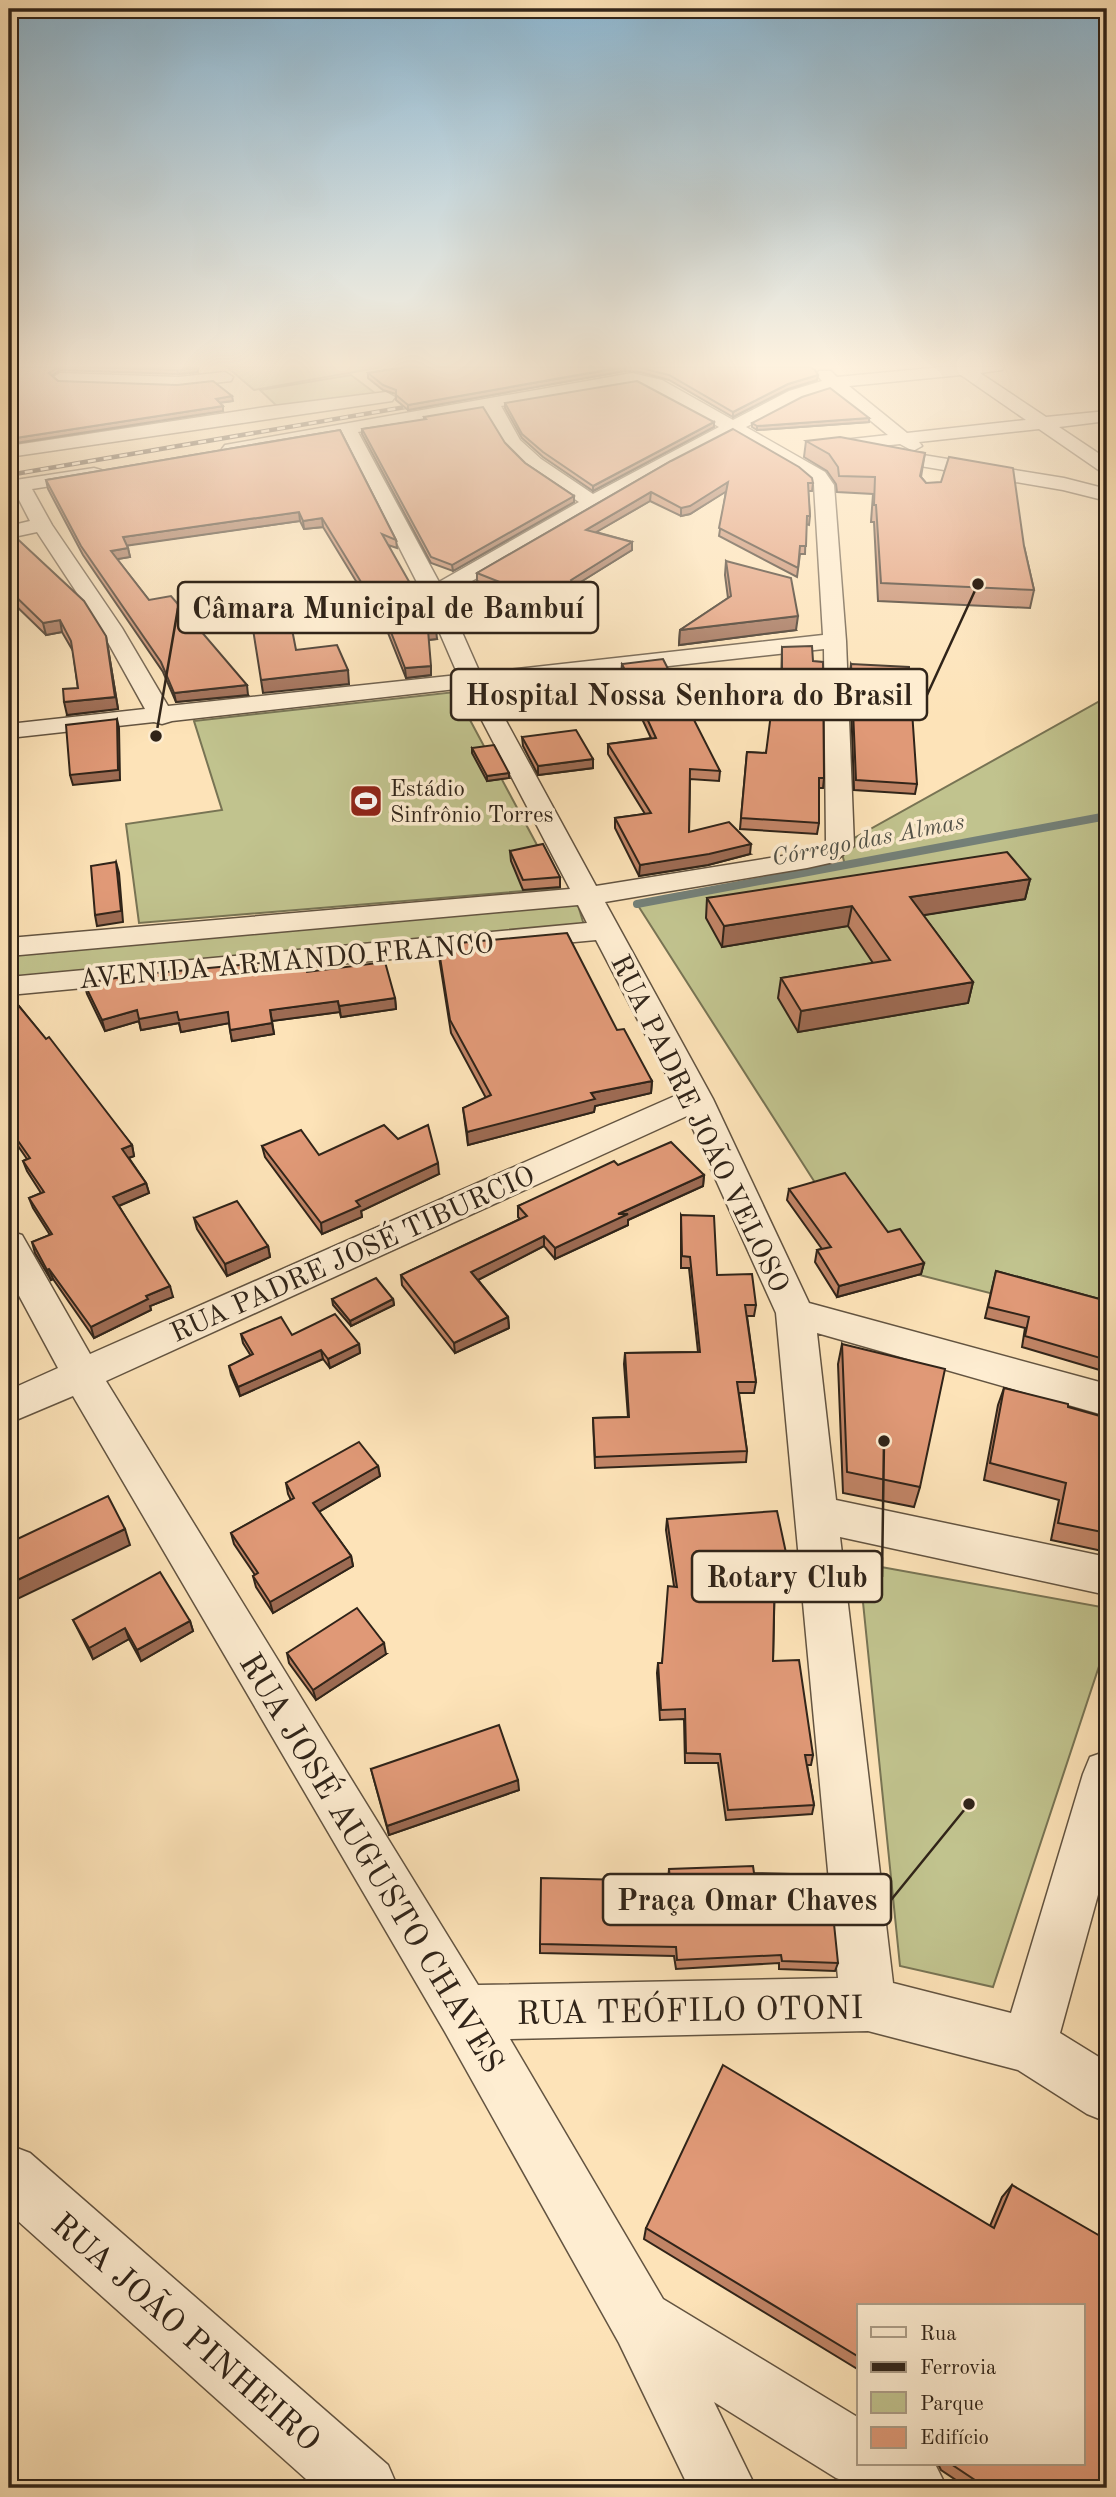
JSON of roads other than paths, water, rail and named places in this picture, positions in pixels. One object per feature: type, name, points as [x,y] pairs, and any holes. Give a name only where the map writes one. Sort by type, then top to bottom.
[{"type":"street","name":"RUA PADRE JOÃO VELOSO","points":[[375,484],[434,594],[472,680],[696,1099],[795,1313],[868,2004]]},
{"type":"street","points":[[564,484],[593,503]]},
{"type":"street","points":[[434,594],[627,484]]},
{"type":"street","points":[[9,732],[835,641],[823,484]]},
{"type":"street","points":[[1062,484],[1107,495]]},
{"type":"street","points":[[1065,484],[1074,505]]},
{"type":"street","points":[[15,486],[111,628],[162,717]]},
{"type":"street","points":[[9,532],[42,525]]},
{"type":"street","name":"AVENIDA ARMANDO FRANCO","points":[[9,947],[588,896],[824,856],[840,846],[835,641]]},
{"type":"street","name":"AVENIDA ARMANDO FRANCO","points":[[9,986],[605,930]]},
{"type":"street","name":"RUA PADRE JOSÉ TIBURCIO","points":[[9,1407],[696,1099]]},
{"type":"street","name":"RUA JOSÉ AUGUSTO CHAVES","points":[[9,1244],[81,1374],[464,2013],[641,2321],[723,2488]]},
{"type":"street","points":[[795,1313],[1107,1400]]},
{"type":"street","points":[[818,1514],[1107,1576]]},
{"type":"street","points":[[1029,2045],[1107,1774]]},
{"type":"street","name":"RUA TEÓFILO OTONI","points":[[464,2013],[868,2004],[1029,2045],[1107,2094]]},
{"type":"street","name":"RUA JOÃO PINHEIRO","points":[[9,2174],[365,2488]]},
{"type":"street","points":[[641,2321],[857,2454]]},
{"type":"street","points":[[877,2466],[914,2488]]},
{"type":"waterway","name":"Córrego das Almas","points":[[637,904],[1107,816]]},
{"type":"place","name":"Hospital Nossa Senhora do Brasil","points":[[978,584]]},
{"type":"place","name":"Câmara Municipal de Bambuí","points":[[156,736]]},
{"type":"place","name":"Estádio Sinfrônio Torres","points":[[366,801]]},
{"type":"place","name":"Rotary Club","points":[[884,1441]]},
{"type":"place","name":"Praça Omar Chaves","points":[[969,1804]]}]
